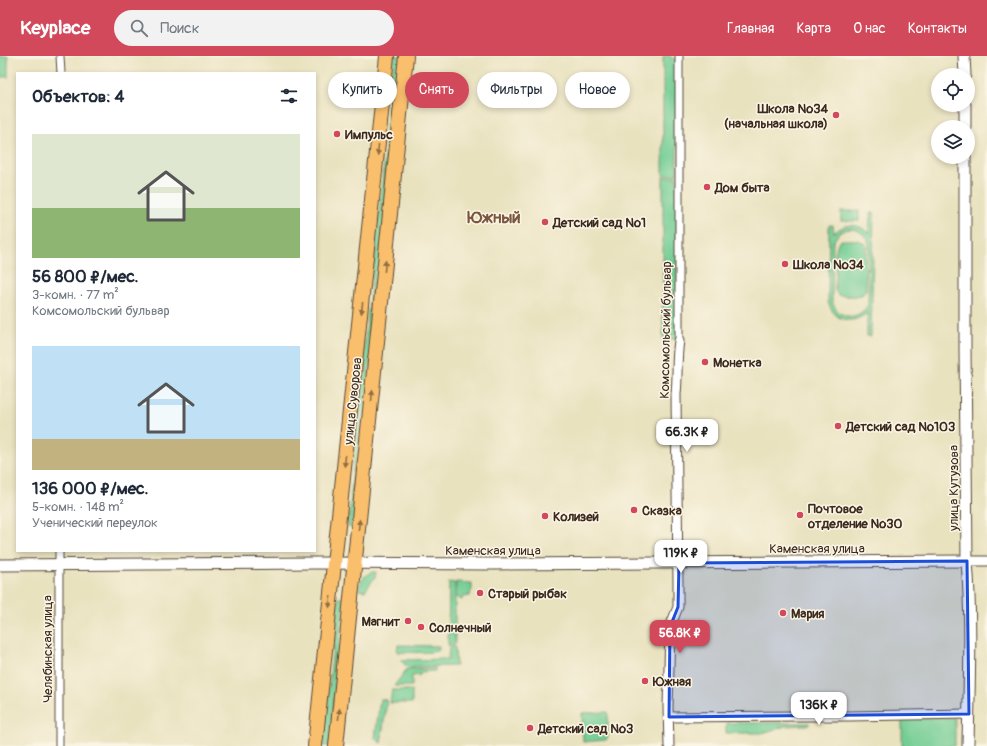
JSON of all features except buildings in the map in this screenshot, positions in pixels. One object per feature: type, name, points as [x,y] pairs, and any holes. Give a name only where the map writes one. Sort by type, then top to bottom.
[{"type":"main road","name":"улица Суворова","points":[[315,746],[388,56]]},
{"type":"main road","name":"улица Суворова","points":[[336,746],[406,56]]},
{"type":"street","points":[[60,56],[61,72]]},
{"type":"street","name":"Комсомольский бульвар","points":[[669,746],[668,717],[670,627],[678,607],[679,563],[676,394],[678,381],[677,352],[679,341],[679,56]]},
{"type":"street","points":[[964,56],[964,68]]},
{"type":"street","name":"улица Кутузова","points":[[965,164],[967,561],[969,580],[970,633],[968,746]]},
{"type":"street","name":"Челябинская улица","points":[[59,552],[59,746]]},
{"type":"street","name":"Каменская улица","points":[[0,565],[987,561]]},
{"type":"street","points":[[668,717],[969,714]]},
{"type":"highlighted area","points":[[967,561],[969,714],[669,717],[670,627],[678,607],[679,563]]},
{"type":"green space","points":[[0,56],[8,56],[8,77],[0,77]]},
{"type":"green space","points":[[394,56],[401,56],[397,100],[397,72],[392,72]]},
{"type":"green space","points":[[663,56],[671,56],[672,59],[677,59],[677,175],[663,175]]},
{"type":"green space","points":[[389,108],[396,108],[394,133],[386,133]]},
{"type":"green space","points":[[387,138],[393,139],[353,528],[348,527],[362,368]]},
{"type":"green space","points":[[663,177],[677,177],[677,339],[663,339]]},
{"type":"green space","points":[[841,211],[859,211],[859,221],[841,221]]},
{"type":"green space","points":[[870,213],[874,213],[871,336],[867,336],[867,313],[856,319],[844,320],[835,314],[828,302],[829,225],[833,225],[834,233],[842,227],[852,225],[861,227],[869,234]],"holes":[[[849,229],[856,230],[861,233],[866,237],[869,243],[868,305],[859,314],[854,316],[843,315],[835,307],[832,301],[833,242],[839,233]]]},
{"type":"green space","points":[[842,240],[858,240],[866,245],[866,290],[859,296],[838,295],[835,290],[836,249],[838,242]]},
{"type":"green space","points":[[372,572],[376,572],[375,577],[365,591],[359,590],[363,579]]},
{"type":"green space","points":[[449,582],[455,583],[455,645],[448,645]]},
{"type":"green space","points":[[456,582],[472,583],[470,596],[463,597],[462,600],[456,597]]},
{"type":"green space","points":[[338,598],[344,598],[329,746],[323,746]]},
{"type":"green space","points":[[398,645],[439,646],[439,650],[425,652],[397,652]]},
{"type":"green space","points":[[449,647],[455,647],[456,666],[407,667],[401,660],[448,659]]},
{"type":"green space","points":[[435,668],[435,671],[421,672],[420,675],[412,676],[412,686],[394,686],[407,669]]},
{"type":"green space","points":[[392,690],[412,690],[412,703],[390,703]]},
{"type":"green space","points":[[380,699],[387,700],[381,743],[375,738]]},
{"type":"green space","points":[[608,712],[608,737],[606,740],[583,742],[582,713]]},
{"type":"green space","points":[[902,718],[955,718],[955,746],[902,746]]},
{"type":"green space","points":[[726,723],[809,723],[809,725],[786,726],[762,733],[726,733]]},
{"type":"place","name":"Школа №34 (начальная школа)","points":[[836,115]]},
{"type":"place","name":"Импульс","points":[[337,134]]},
{"type":"place","name":"Дом быта","points":[[707,187]]},
{"type":"place","name":"Детский сад №1","points":[[545,222]]},
{"type":"place","name":"Школа №34","points":[[785,264]]},
{"type":"place","name":"Монетка","points":[[705,362]]},
{"type":"place","name":"Детский сад №103","points":[[838,426]]},
{"type":"place","name":"Сказка","points":[[634,510]]},
{"type":"place","name":"Почтовое отделение №30","points":[[800,515]]},
{"type":"place","name":"Колизей","points":[[545,516]]},
{"type":"place","name":"Старый рыбак","points":[[480,593]]},
{"type":"place","name":"Мария","points":[[783,613]]},
{"type":"place","name":"Магнит","points":[[408,621]]},
{"type":"place","name":"Солнечный","points":[[421,627]]},
{"type":"place","name":"Южная","points":[[645,681]]},
{"type":"place","name":"Детский сад №3","points":[[530,728]]},
{"type":"district","name":"Южный","points":[[494,217]]}]
